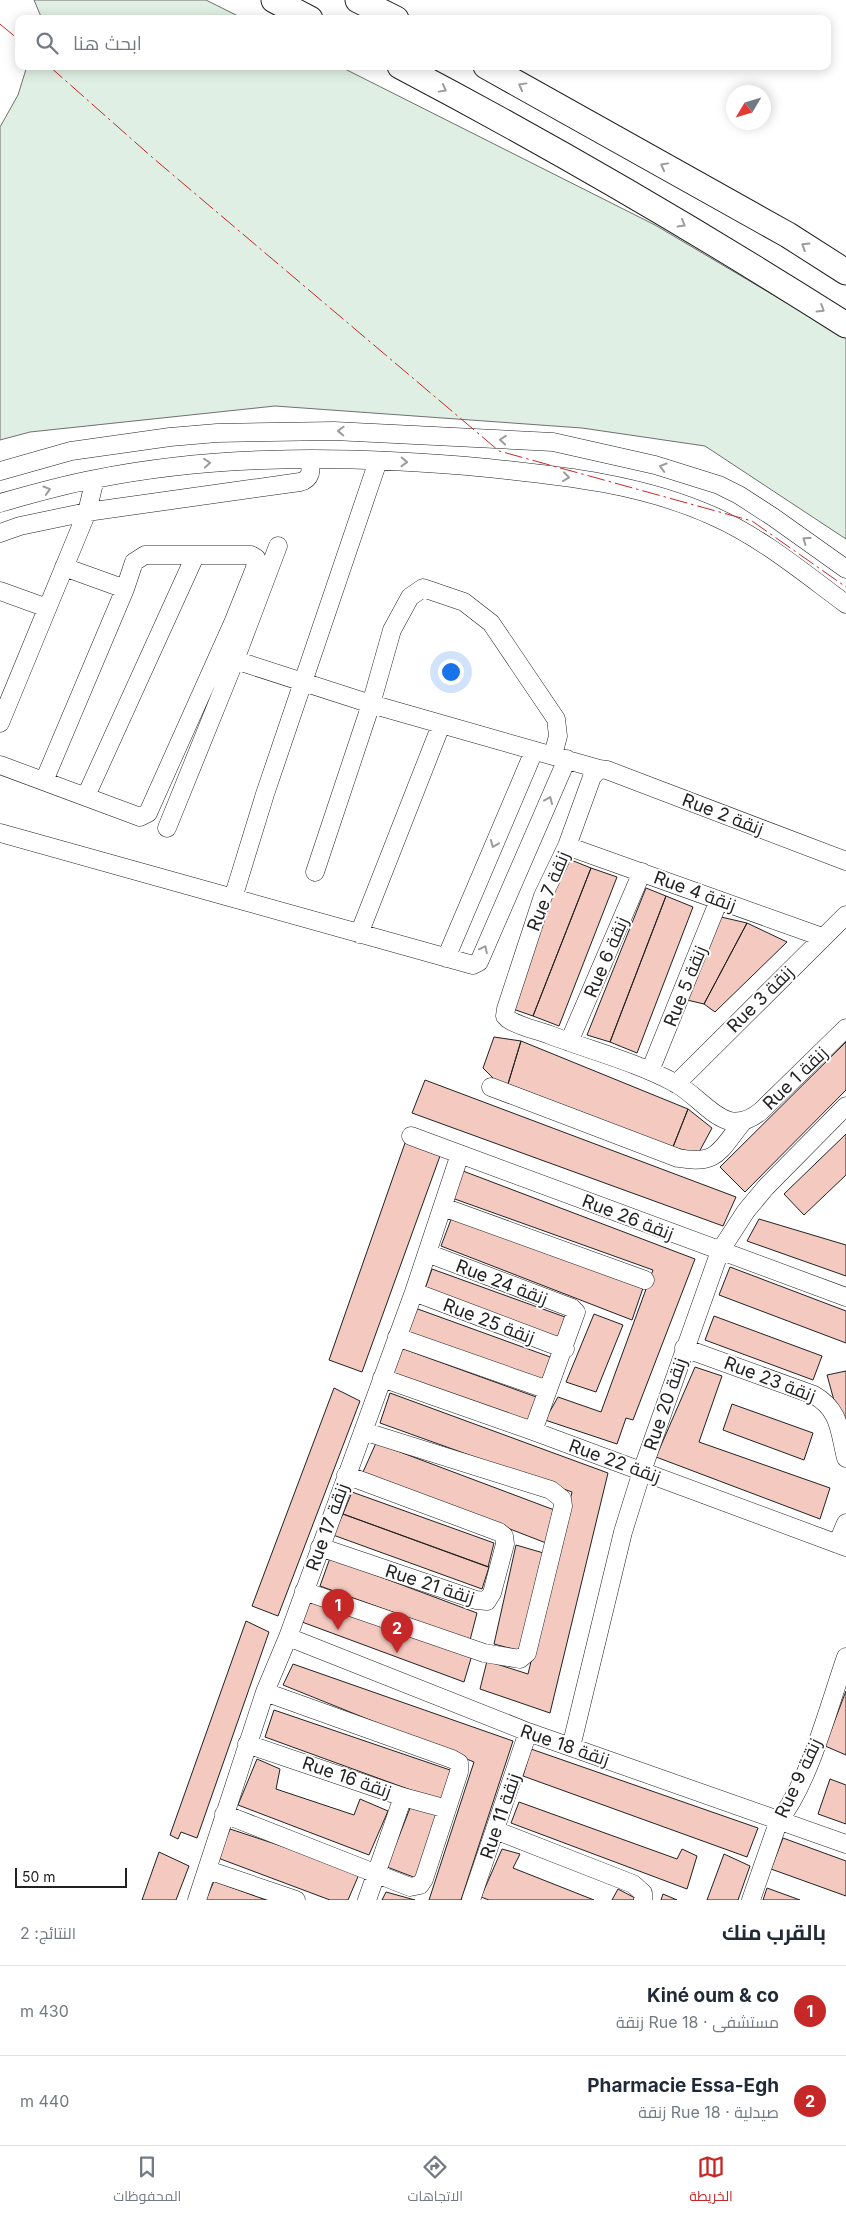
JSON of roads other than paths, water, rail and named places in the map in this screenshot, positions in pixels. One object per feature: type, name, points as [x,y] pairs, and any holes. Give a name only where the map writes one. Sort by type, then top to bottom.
[{"type":"highway","points":[[274,0],[302,15]]},
{"type":"highway","points":[[358,0],[388,15]]},
{"type":"highway","points":[[385,0],[406,15]]},
{"type":"highway","points":[[407,70],[595,173],[752,265],[846,325]]},
{"type":"highway","points":[[493,70],[788,235],[846,272]]},
{"type":"street","points":[[0,470],[71,451],[170,437],[275,430],[388,432],[553,442],[655,465],[719,485],[739,494],[846,569]]},
{"type":"street","points":[[0,503],[95,479],[194,464],[238,460],[378,461],[508,470],[599,481],[650,493],[727,522],[800,570],[846,604]]},
{"type":"street","points":[[0,533],[20,526],[87,512],[306,481],[311,474],[310,460]]},
{"type":"street","points":[[233,898],[265,794],[378,461]]},
{"type":"street","points":[[0,723],[87,512],[95,479]]},
{"type":"street","points":[[167,828],[235,660],[278,546]]},
{"type":"street","points":[[0,765],[140,817],[148,813],[233,623],[257,562],[256,558],[251,555],[139,557],[134,562],[125,589],[44,781]]},
{"type":"street","points":[[86,796],[195,556]]},
{"type":"street","points":[[64,567],[125,589]]},
{"type":"street","points":[[0,832],[473,965],[479,962],[560,757],[556,719],[491,623],[464,602],[423,588],[410,597],[392,630],[371,704],[314,872]]},
{"type":"street","points":[[0,591],[47,608]]},
{"type":"street","name":"Rue 2 زنقة","points":[[235,660],[441,725],[607,770],[846,861]]},
{"type":"street","points":[[359,934],[441,725]]},
{"type":"street","points":[[446,958],[534,751]]},
{"type":"street","name":"Rue 7 زنقة","points":[[569,1042],[511,1021],[505,1016],[544,896],[567,846],[592,777],[599,769]]},
{"type":"street","name":"Rue 4 زنقة","points":[[567,846],[822,937]]},
{"type":"street","name":"Rue 6 زنقة","points":[[569,1042],[642,872]]},
{"type":"street","name":"Rue 5 زنقة","points":[[650,1072],[719,900]]},
{"type":"street","name":"Rue 3 زنقة","points":[[676,1084],[822,937],[846,916]]},
{"type":"street","name":"Rue 1 زنقة","points":[[491,1087],[678,1158],[704,1161],[716,1155],[742,1123],[751,1120],[761,1111],[846,1028]]},
{"type":"street","points":[[569,1042],[650,1072],[676,1084],[697,1098],[723,1120],[742,1123]]},
{"type":"street","name":"Rue 20 زنقة","points":[[571,1747],[609,1586],[642,1471],[684,1348],[720,1251],[746,1211],[766,1187],[846,1106]]},
{"type":"street","name":"Rue 26 زنقة","points":[[411,1136],[846,1297]]},
{"type":"street","name":"Rue 17 زنقة","points":[[197,1900],[265,1692],[288,1637],[346,1475],[364,1431],[414,1292],[460,1154]]},
{"type":"street","points":[[443,1207],[645,1280]]},
{"type":"street","name":"Rue 24 زنقة","points":[[427,1253],[572,1308],[576,1312],[564,1349]]},
{"type":"street","name":"Rue 25 زنقة","points":[[414,1292],[564,1349]]},
{"type":"street","points":[[397,1337],[548,1390]]},
{"type":"street","name":"Rue 23 زنقة","points":[[684,1348],[805,1391],[824,1400],[835,1415],[846,1458]]},
{"type":"street","points":[[533,1431],[564,1349]]},
{"type":"street","name":"Rue 22 زنقة","points":[[382,1378],[533,1431],[842,1546]]},
{"type":"street","points":[[304,1591],[484,1653],[520,1659],[527,1653],[563,1506],[562,1499],[551,1490],[364,1431]]},
{"type":"street","name":"Rue 21 زنقة","points":[[320,1547],[476,1600],[487,1600],[492,1593],[505,1544],[504,1536],[499,1532],[346,1475]]},
{"type":"street","points":[[842,1546],[846,1523]]},
{"type":"street","name":"Rue 18 زنقة","points":[[288,1637],[528,1732],[846,1844]]},
{"type":"street","name":"Rue 9 زنقة","points":[[751,1900],[779,1820],[788,1809],[811,1758],[846,1657]]},
{"type":"street","points":[[224,1814],[410,1887],[420,1885],[424,1879],[459,1772],[459,1763],[456,1760],[265,1692]]},
{"type":"street","name":"Rue 11 زنقة","points":[[471,1900],[528,1732]]},
{"type":"street","name":"Rue 16 زنقة","points":[[247,1744],[403,1797],[447,1809]]},
{"type":"street","points":[[367,1900],[403,1797]]},
{"type":"street","points":[[496,1830],[633,1884],[643,1893],[643,1900]]},
{"type":"street","points":[[208,1870],[296,1900]]},
{"type":"place","name":"Kiné oum & co","points":[[338,1630]]},
{"type":"place","name":"Pharmacie Essa-Egh","points":[[397,1653]]}]
